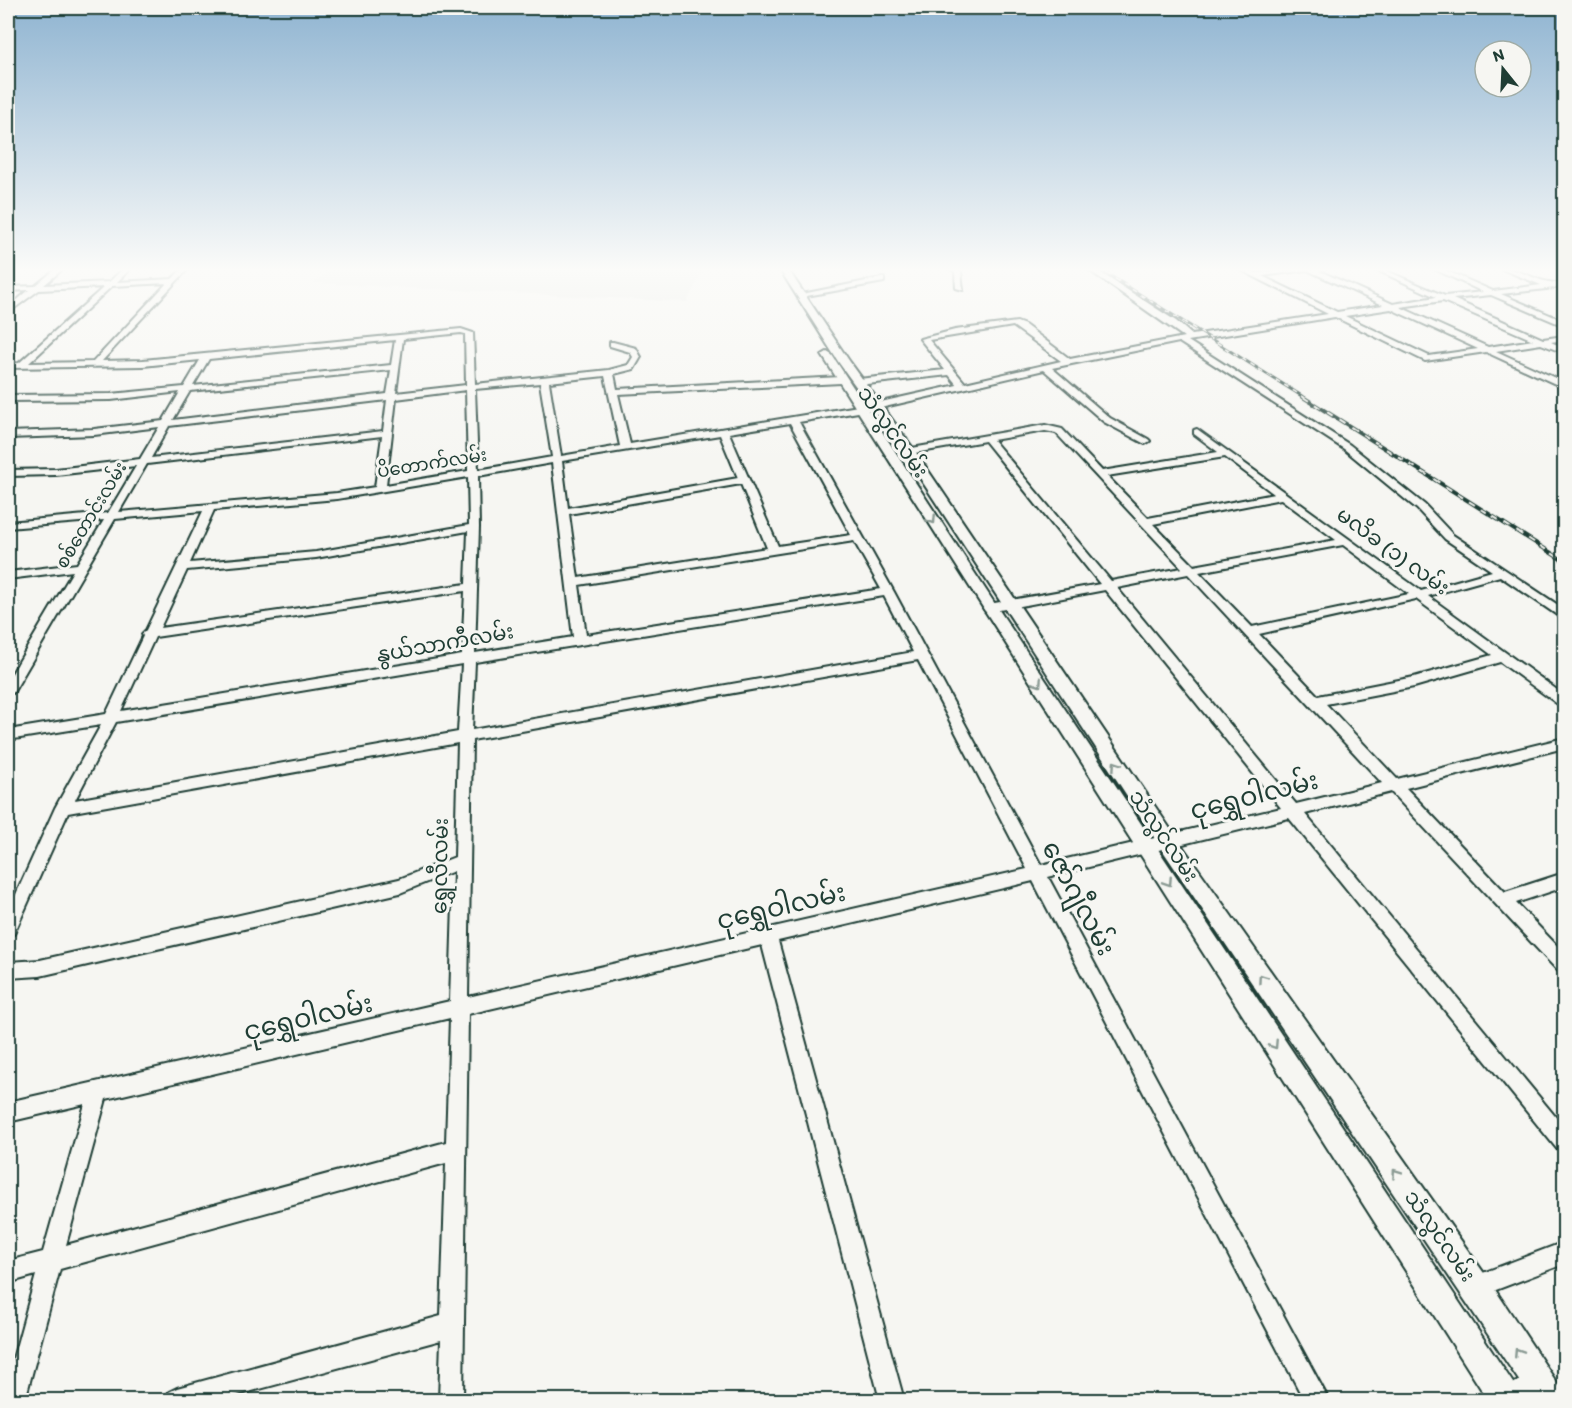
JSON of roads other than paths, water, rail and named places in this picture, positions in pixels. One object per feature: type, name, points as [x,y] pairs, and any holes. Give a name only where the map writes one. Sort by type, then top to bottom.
[{"type":"main road","name":"သံလွင်လမ်း","points":[[813,334],[840,366]]},
{"type":"main road","name":"သံလွင်လမ်း","points":[[822,334],[840,366],[1157,845],[1503,1400]]},
{"type":"main road","name":"သံလွင်လမ်း","points":[[868,408],[909,451],[999,606]]},
{"type":"main road","name":"သံလွင်လမ်း","points":[[1157,845],[1475,1287],[1545,1393]]},
{"type":"street","points":[[21,366],[56,334]]},
{"type":"street","points":[[95,364],[123,334]]},
{"type":"street","name":"ရွှေလီလမ်း","points":[[399,337],[434,334]]},
{"type":"street","name":"ရွှေလီလမ်း","points":[[451,1401],[465,735],[474,527],[469,334]]},
{"type":"street","points":[[954,334],[924,339],[963,386]]},
{"type":"street","points":[[1031,334],[1068,362]]},
{"type":"street","points":[[1181,334],[1347,447],[1421,507],[1449,537],[1564,614]]},
{"type":"street","name":"ပိတောက်လမ်း","points":[[8,525],[337,496],[868,408],[1068,362],[1218,334]]},
{"type":"street","points":[[1376,334],[1428,359],[1564,338]]},
{"type":"street","points":[[1452,334],[1564,386]]},
{"type":"street","points":[[1526,334],[1564,351]]},
{"type":"street","points":[[8,366],[205,358],[399,337],[380,489]]},
{"type":"street","points":[[8,435],[94,432],[470,387],[609,374],[631,366],[637,357],[633,350],[613,344]]},
{"type":"street","name":"စစ်တောင်းလမ်း","points":[[8,690],[205,358]]},
{"type":"street","points":[[614,392],[840,366],[951,372]]},
{"type":"street","points":[[8,398],[111,397],[395,367]]},
{"type":"street","points":[[1046,367],[1107,420],[1145,441]]},
{"type":"street","points":[[609,374],[626,449]]},
{"type":"street","points":[[544,380],[557,460],[580,640]]},
{"type":"street","name":"ဇော်ဂျီလမ်း","points":[[793,420],[888,592],[1317,1401]]},
{"type":"street","points":[[909,451],[1045,428],[1055,429],[1316,701],[1564,965]]},
{"type":"street","points":[[724,432],[774,550]]},
{"type":"street","name":"မလိခ (၁) လမ်း","points":[[1197,432],[1564,702]]},
{"type":"street","points":[[8,473],[56,472],[387,433]]},
{"type":"street","points":[[987,438],[1564,1142]]},
{"type":"street","points":[[1099,474],[1227,454]]},
{"type":"street","points":[[564,513],[744,480]]},
{"type":"street","points":[[1144,522],[1283,495]]},
{"type":"street","points":[[8,929],[63,808],[111,718],[148,634],[210,508]]},
{"type":"street","points":[[181,567],[316,555],[474,527]]},
{"type":"street","points":[[573,582],[857,537]]},
{"type":"street","points":[[999,606],[1347,541]]},
{"type":"street","points":[[8,575],[81,567]]},
{"type":"street","points":[[1250,632],[1419,595],[1502,572]]},
{"type":"street","points":[[148,634],[470,586]]},
{"type":"street","name":"နွယ်သာကီလမ်း","points":[[8,735],[580,640],[888,592]]},
{"type":"street","points":[[63,808],[921,655]]},
{"type":"street","points":[[1316,701],[1414,682],[1504,656]]},
{"type":"street","name":"ငုရွှေဝါလမ်း","points":[[8,1112],[1157,845],[1564,743]]},
{"type":"street","points":[[8,970],[40,968],[400,886],[462,861]]},
{"type":"street","points":[[1502,900],[1564,880]]},
{"type":"street","points":[[768,935],[892,1401]]},
{"type":"street","points":[[13,1401],[98,1091]]},
{"type":"street","points":[[8,1272],[456,1150]]},
{"type":"street","points":[[1475,1287],[1564,1253]]},
{"type":"street","points":[[177,1401],[453,1325]]},
{"type":"street","points":[[1503,1400],[1545,1393]]},
{"type":"railway","points":[[1203,334],[1305,398]]},
{"type":"railway","points":[[1303,397],[1564,561]]}]
